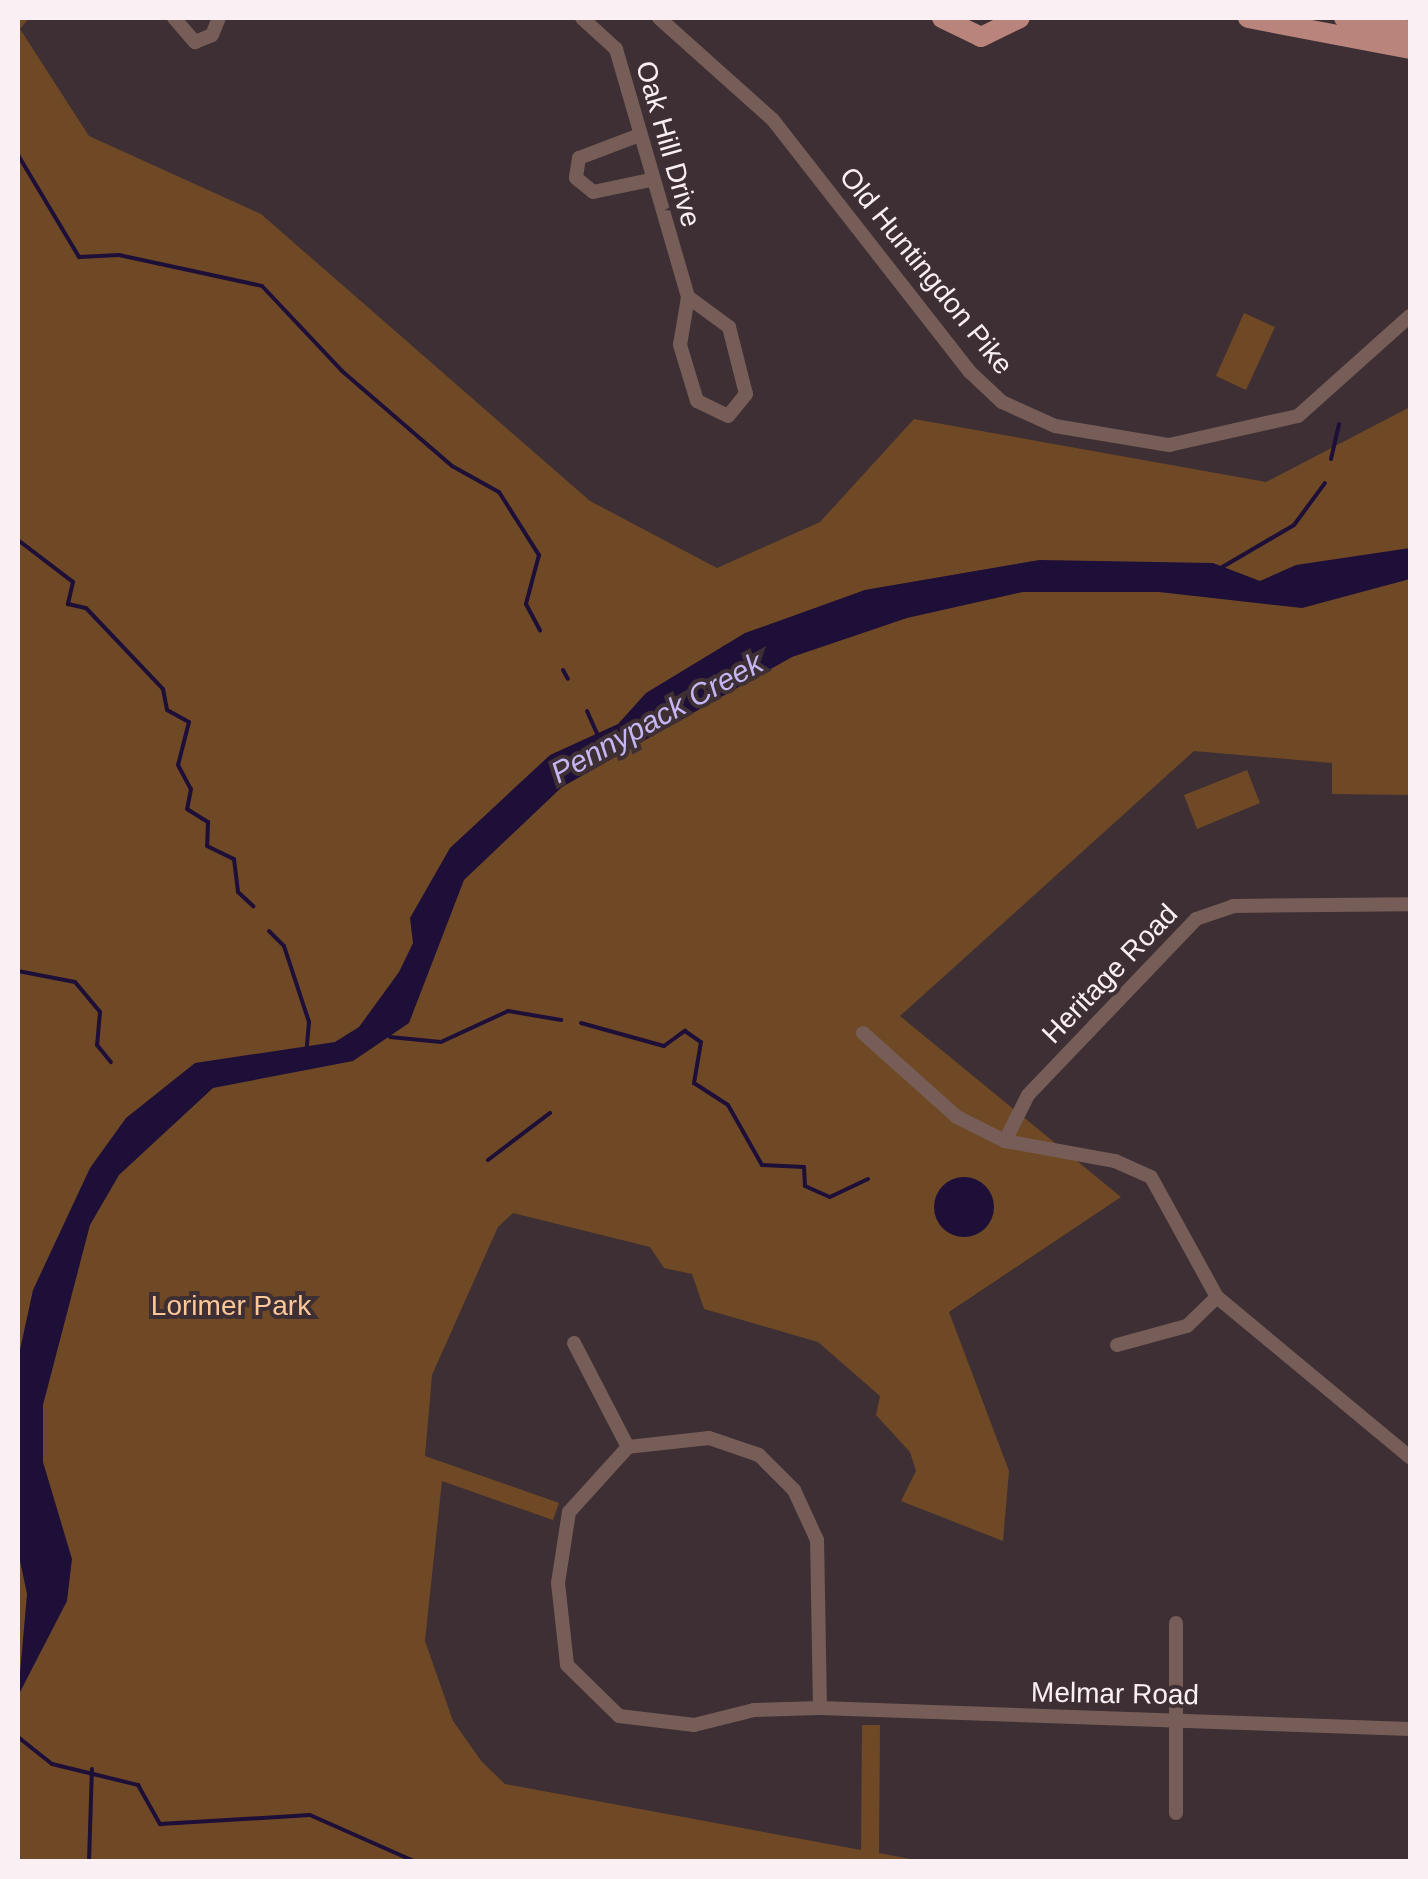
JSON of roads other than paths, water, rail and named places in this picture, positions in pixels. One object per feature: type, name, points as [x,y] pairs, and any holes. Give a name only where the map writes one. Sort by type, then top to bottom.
[{"type":"main road","points":[[942,18],[981,37],[1020,18]]},
{"type":"main road","points":[[1248,18],[1410,49]]},
{"type":"main road","points":[[1344,18],[1410,31]]},
{"type":"street","points":[[174,18],[180,36],[195,42],[212,36],[219,18]]},
{"type":"street","name":"Oak Hill Drive","points":[[582,18],[616,49],[637,136],[688,297],[680,345],[696,401],[728,416],[746,394],[729,327],[688,297]]},
{"type":"street","name":"Old Huntingdon Pike","points":[[659,18],[773,120],[970,372],[1002,402],[1055,426],[1168,445],[1298,416],[1337,390],[1410,316]]},
{"type":"street","points":[[637,136],[579,158],[576,178],[594,192],[650,180]]},
{"type":"street","name":"Heritage Road","points":[[1004,1141],[1028,1095],[1196,919],[1233,906],[1410,904]]},
{"type":"street","points":[[864,1033],[957,1117],[1004,1141],[1115,1160],[1150,1177],[1217,1297],[1410,1457]]},
{"type":"street","points":[[1116,1345],[1154,1341],[1217,1297]]},
{"type":"street","points":[[574,1343],[628,1447],[709,1438],[759,1456],[794,1490],[817,1540],[820,1708]]},
{"type":"street","name":"Melmar Road","points":[[628,1447],[580,1494],[560,1536],[559,1640],[580,1685],[642,1722],[694,1725],[754,1710],[820,1708],[1410,1729]]},
{"type":"street","points":[[1176,1623],[1176,1814]]},
{"type":"water","name":"Pennypack Creek","points":[[1410,548],[1410,579],[1302,608],[1159,592],[1023,592],[907,618],[792,657],[562,787],[464,880],[409,1023],[353,1061],[213,1088],[119,1175],[90,1225],[43,1405],[43,1462],[72,1559],[67,1601],[18,1696],[27,1594],[18,1551],[18,1359],[33,1290],[90,1168],[126,1118],[195,1063],[335,1042],[359,1027],[399,972],[413,943],[410,918],[450,848],[550,755],[618,724],[646,693],[745,633],[865,590],[1040,560],[1213,563],[1260,581],[1296,565]]},
{"type":"water","points":[[964,1177],[985,1186],[994,1207],[985,1228],[964,1237],[943,1228],[934,1207],[943,1186]]},
{"type":"waterway","points":[[18,155],[79,257],[119,255],[262,286],[342,371],[452,466],[499,492],[539,555],[526,604],[540,630]]},
{"type":"waterway","points":[[1331,459],[1339,424]]},
{"type":"waterway","points":[[1219,569],[1294,525],[1325,483]]},
{"type":"waterway","points":[[18,540],[73,582],[68,604],[86,608],[163,689],[167,710],[189,722],[178,765],[191,789],[187,809],[208,822],[207,846],[234,859],[238,892],[253,906]]},
{"type":"waterway","points":[[563,670],[568,679]]},
{"type":"waterway","name":"Pennypack Creek","points":[[587,711],[599,738]]},
{"type":"waterway","points":[[269,931],[284,946],[309,1022],[307,1046]]},
{"type":"waterway","points":[[18,971],[75,982],[100,1012],[97,1045],[111,1062]]},
{"type":"waterway","points":[[390,1037],[441,1042],[508,1011],[561,1020]]},
{"type":"waterway","points":[[581,1023],[664,1046],[685,1031],[701,1042],[694,1083],[728,1105],[762,1165],[804,1167],[805,1186],[830,1197],[868,1179]]},
{"type":"waterway","points":[[488,1160],[550,1113]]},
{"type":"waterway","points":[[18,1737],[52,1764],[138,1785],[160,1824],[310,1815],[416,1862]]},
{"type":"waterway","points":[[89,1862],[92,1769]]},
{"type":"park label","name":"Lorimer Park","points":[[231,1306]]}]
